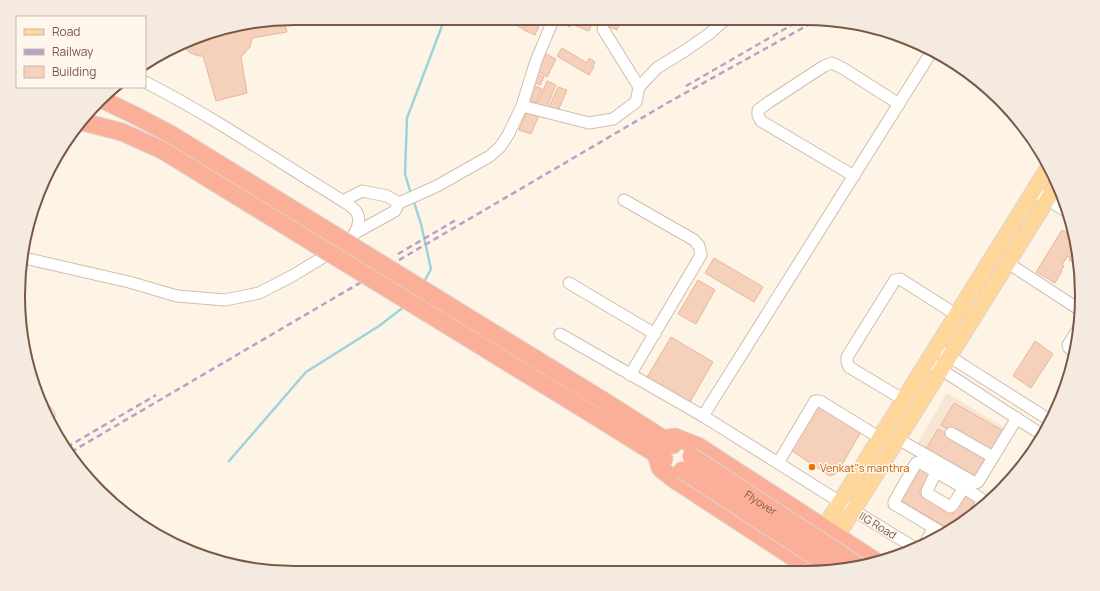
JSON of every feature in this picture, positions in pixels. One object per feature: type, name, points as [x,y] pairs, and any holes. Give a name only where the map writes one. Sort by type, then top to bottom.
[{"type":"highway","points":[[106,102],[172,135],[604,401],[660,446]]},
{"type":"highway","points":[[87,123],[122,132],[162,150],[595,416],[660,446]]},
{"type":"highway","points":[[660,446],[675,437],[698,446],[871,558]]},
{"type":"highway","points":[[660,446],[660,468],[675,480],[803,566]]},
{"type":"highway","name":"Flyover","points":[[660,446],[828,565]]},
{"type":"highway","name":"Flyover","points":[[686,463],[852,562]]},
{"type":"main road","points":[[831,532],[840,502],[1046,173]]},
{"type":"main road","points":[[809,566],[831,532],[854,510],[1053,190]]},
{"type":"street","points":[[355,232],[395,211],[401,202],[437,186],[490,156],[500,147],[508,135],[522,106],[536,62],[551,25]]},
{"type":"street","points":[[522,106],[590,123],[613,119],[636,102],[639,87],[657,68],[709,34],[719,25]]},
{"type":"street","points":[[603,28],[639,87]]},
{"type":"street","points":[[703,416],[929,56]]},
{"type":"street","points":[[854,176],[761,121],[758,116],[758,110],[824,66],[832,63],[899,104]]},
{"type":"street","points":[[27,259],[129,282],[177,296],[225,300],[259,293],[292,276],[350,241],[359,221],[357,212],[348,204],[207,116],[146,83]]},
{"type":"street","points":[[343,201],[362,191],[387,196],[401,202]]},
{"type":"street","points":[[1034,191],[1060,208]]},
{"type":"street","points":[[624,200],[694,240],[699,246],[701,255],[630,375]]},
{"type":"street","points":[[1008,263],[1074,306]]},
{"type":"street","points":[[904,400],[849,366],[847,362],[847,357],[895,280],[900,279],[957,315]]},
{"type":"street","points":[[569,283],[655,334]]},
{"type":"street","name":"IIG Road","points":[[560,334],[703,416],[910,544]]},
{"type":"street","points":[[1070,349],[1068,345],[1072,339]]},
{"type":"street","points":[[936,348],[1046,418]]},
{"type":"street","points":[[928,362],[1038,432]]},
{"type":"street","points":[[778,463],[815,401],[820,401],[880,438]]},
{"type":"street","points":[[898,439],[976,483],[1017,418]]},
{"type":"street","points":[[951,434],[993,457]]},
{"type":"street","points":[[939,531],[894,504],[916,463],[919,462],[964,488],[980,498],[981,500]]},
{"type":"street","points":[[936,472],[927,493],[950,507],[964,488]]},
{"type":"shaded area","points":[[947,393],[1013,433],[980,489],[913,451]]},
{"type":"building","points":[[516,25],[525,25],[523,29]]},
{"type":"building","points":[[526,25],[539,25],[535,35],[524,30]]},
{"type":"building","points":[[574,25],[591,25],[589,31]]},
{"type":"building","points":[[607,25],[619,25],[617,30]]},
{"type":"building","points":[[285,26],[287,32],[252,38],[250,47],[241,57],[247,93],[216,101],[203,56],[190,53],[185,49],[225,34],[260,27]]},
{"type":"building","points":[[562,48],[587,63],[589,58],[595,62],[589,75],[557,56]]},
{"type":"building","points":[[546,54],[556,59],[547,77],[537,71]]},
{"type":"building","points":[[535,73],[544,77],[540,85],[532,81]]},
{"type":"building","points":[[547,81],[556,85],[546,109],[537,105]]},
{"type":"building","points":[[533,85],[542,89],[536,103],[527,99]]},
{"type":"building","points":[[558,87],[567,90],[558,111],[549,107]]},
{"type":"building","points":[[527,110],[539,115],[531,134],[519,130]]},
{"type":"building","points":[[1062,230],[1068,233],[1073,262],[1069,260],[1071,256],[1067,257],[1062,265],[1064,266],[1062,271],[1055,283],[1036,272]]},
{"type":"building","points":[[714,258],[763,287],[754,302],[705,273]]},
{"type":"building","points":[[698,280],[715,290],[696,324],[678,314]]},
{"type":"building","points":[[671,337],[713,362],[690,402],[647,377]]},
{"type":"building","points":[[1035,341],[1053,354],[1031,388],[1013,376]]},
{"type":"building","points":[[954,403],[1005,432],[992,454],[941,425]]},
{"type":"building","points":[[817,404],[861,432],[837,473],[830,476],[789,449]]},
{"type":"building","points":[[938,429],[989,459],[976,481],[925,451]]},
{"type":"building","points":[[918,465],[931,472],[919,493],[953,514],[965,492],[976,499],[970,509],[945,527],[898,499]]},
{"type":"waterway","points":[[411,194],[405,174],[407,118],[442,25]]},
{"type":"waterway","points":[[413,199],[421,224],[431,269],[424,282]]},
{"type":"waterway","points":[[229,461],[306,372],[379,326],[405,306]]},
{"type":"railway","points":[[686,86],[792,25]]},
{"type":"railway","points":[[74,450],[669,102],[808,25]]},
{"type":"railway","points":[[398,254],[456,220]]},
{"type":"railway","points":[[70,445],[156,395]]},
{"type":"place","name":"Venkat\"s manthra","points":[[812,467]]}]
